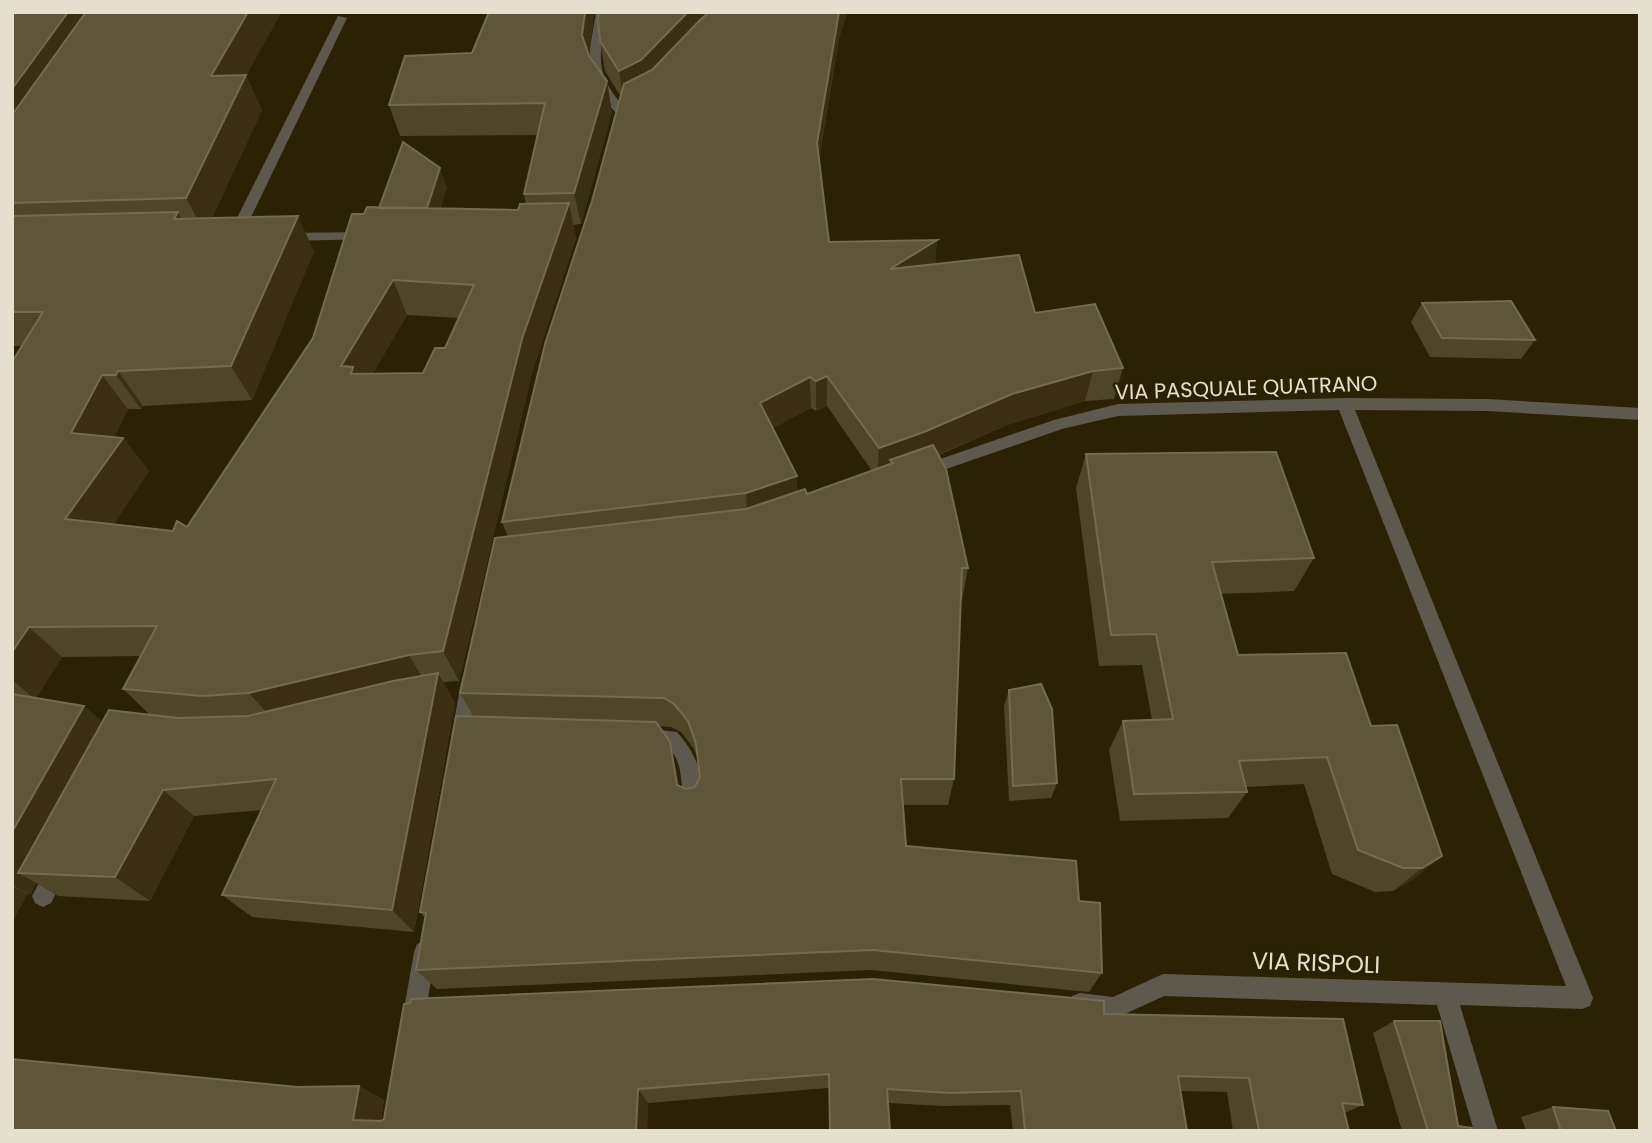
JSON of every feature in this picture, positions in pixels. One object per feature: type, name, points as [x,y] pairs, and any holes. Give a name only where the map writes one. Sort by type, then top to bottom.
[{"type":"street","points":[[601,12],[594,62],[602,90],[624,114]]},
{"type":"street","points":[[234,239],[342,18]]},
{"type":"street","points":[[275,238],[382,235]]},
{"type":"street","name":"VIA PASQUALE QUATRANO","points":[[904,478],[1060,424],[1118,410],[1345,404],[1487,405],[1640,414]]},
{"type":"street","name":"VIA RISPOLI","points":[[1060,1002],[1114,1008],[1163,985],[1582,998],[1345,404]]},
{"type":"street","points":[[457,760],[469,733],[462,691],[474,664]]},
{"type":"street","points":[[628,737],[670,738],[682,749],[692,774],[693,803]]},
{"type":"street","points":[[43,896],[69,848]]},
{"type":"street","points":[[409,1042],[428,936]]},
{"type":"street","points":[[1445,993],[1486,1131]]},
{"type":"street","points":[[416,1004],[444,1002]]},
{"type":"building","points":[[12,12],[68,12],[12,89]]},
{"type":"building","points":[[86,12],[248,12],[211,76],[246,75],[186,198],[12,203],[12,115]]},
{"type":"building","points":[[489,12],[585,12],[582,35],[589,56],[607,81],[574,193],[524,194],[545,103],[389,105],[405,56],[472,53]]},
{"type":"building","points":[[599,12],[688,12],[641,60],[619,71],[600,41]]},
{"type":"building","points":[[709,12],[839,12],[817,143],[829,242],[937,240],[890,269],[1019,255],[1035,313],[1095,304],[1123,368],[1093,371],[1012,394],[924,432],[879,448],[827,376],[816,381],[810,377],[760,403],[797,476],[746,493],[502,522],[545,344],[592,201],[624,84],[652,70]]},
{"type":"building","points":[[403,142],[440,168],[427,208],[379,208]]},
{"type":"building","points":[[569,203],[522,339],[443,651],[409,655],[249,693],[202,696],[123,689],[157,626],[29,627],[12,652],[12,362],[43,312],[12,312],[12,216],[178,212],[174,219],[298,216],[231,366],[118,371],[116,375],[102,375],[71,433],[123,438],[65,519],[173,531],[177,521],[187,527],[313,338],[352,214],[364,214],[367,207],[518,210],[520,204]],"holes":[[[393,280],[474,285],[445,348],[435,348],[423,373],[351,374],[353,367],[341,366]]]},
{"type":"building","points":[[1511,301],[1535,340],[1442,338],[1422,303]]},
{"type":"building","points":[[933,445],[946,469],[968,568],[962,568],[954,779],[901,779],[906,846],[1076,861],[1079,901],[1100,903],[1102,973],[873,950],[416,970],[426,913],[420,912],[456,716],[656,722],[670,742],[677,785],[686,789],[695,787],[700,777],[696,744],[688,721],[674,704],[664,698],[460,693],[495,538],[746,509],[805,489],[807,494],[893,463],[890,460]]},
{"type":"building","points":[[1276,452],[1314,558],[1212,562],[1238,655],[1346,653],[1371,726],[1397,725],[1442,856],[1422,868],[1403,868],[1358,850],[1327,757],[1239,761],[1247,792],[1134,794],[1123,721],[1173,719],[1156,634],[1111,635],[1086,454]]},
{"type":"building","points":[[438,673],[392,910],[222,895],[276,779],[163,790],[115,877],[18,873],[109,710],[178,718],[248,716],[393,681]]},
{"type":"building","points":[[1041,684],[1052,709],[1057,783],[1013,786],[1009,690]]},
{"type":"building","points":[[12,694],[84,706],[12,832]]},
{"type":"building","points":[[873,979],[1104,1001],[1104,1014],[1343,1019],[1363,1105],[1342,1103],[1349,1131],[1259,1131],[1249,1078],[1178,1076],[1187,1131],[1025,1131],[1021,1091],[950,1093],[887,1089],[890,1131],[830,1131],[829,1074],[638,1089],[636,1131],[12,1131],[12,1059],[297,1087],[359,1086],[353,1120],[381,1121],[384,1119],[404,1004],[410,1003],[411,999]]},
{"type":"building","points":[[1394,1021],[1440,1021],[1458,1126],[1472,1128],[1473,1131],[1428,1131]]},
{"type":"building","points":[[1553,1107],[1608,1111],[1616,1131],[1561,1131]]}]
